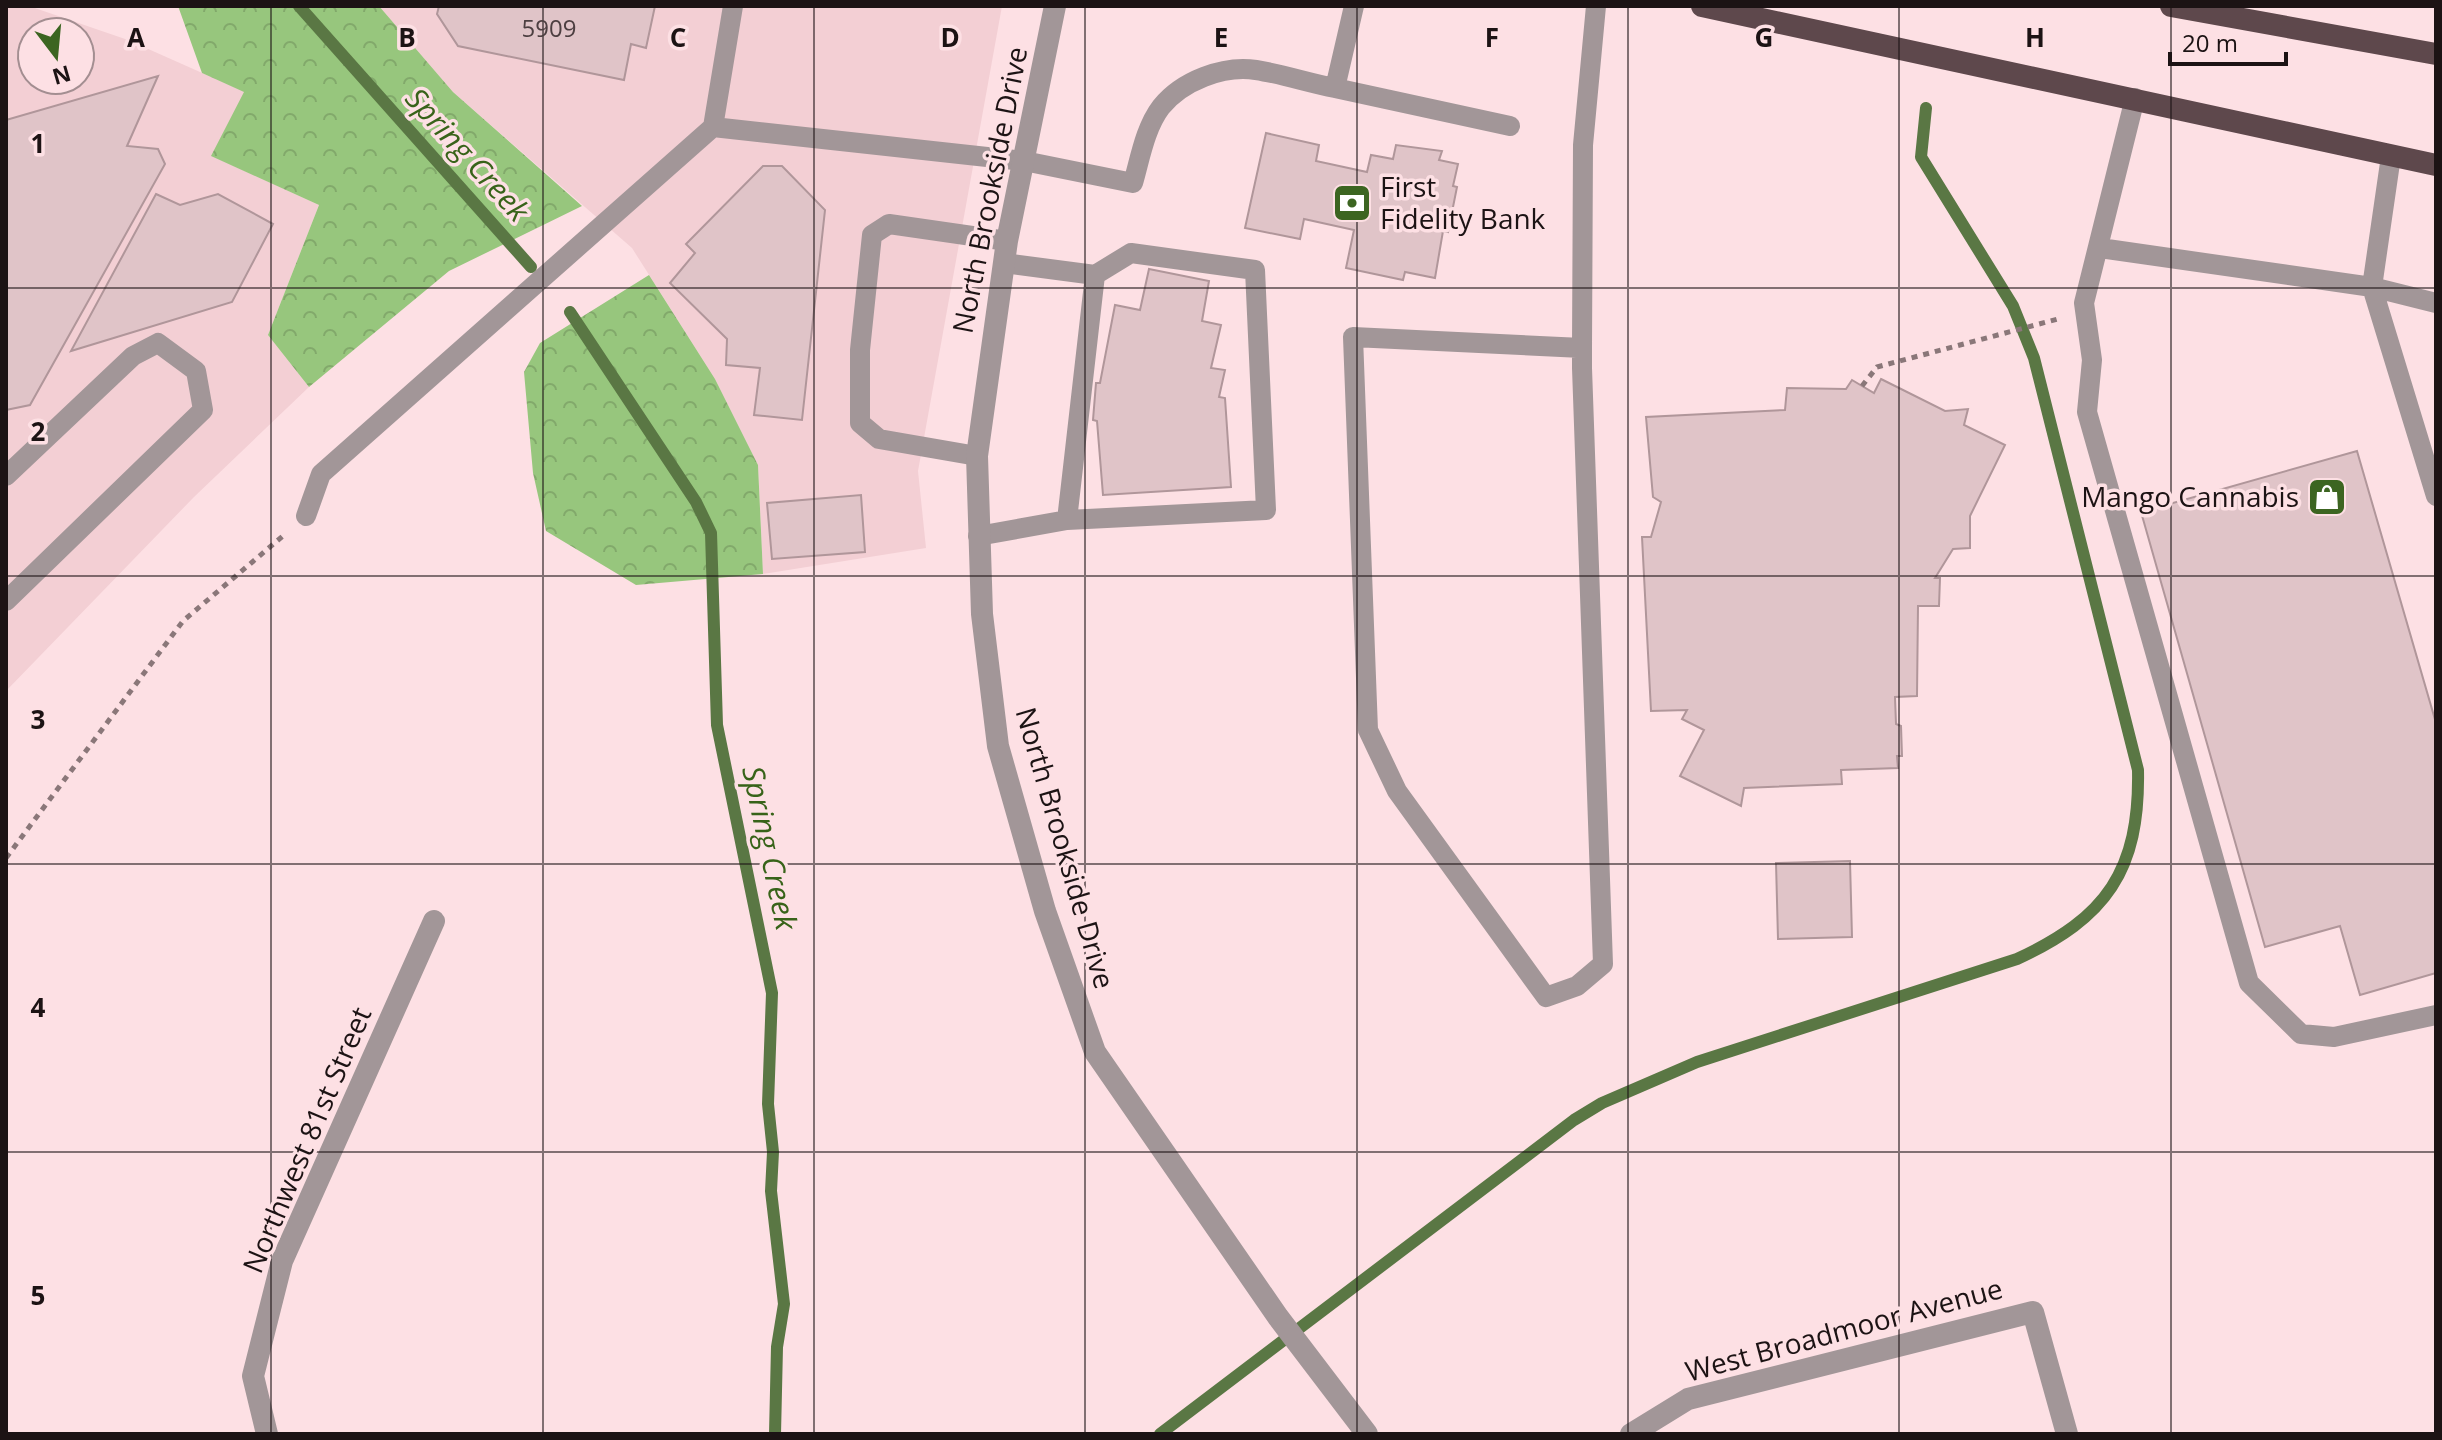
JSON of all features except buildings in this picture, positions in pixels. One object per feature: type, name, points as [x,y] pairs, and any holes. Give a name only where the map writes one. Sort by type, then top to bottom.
[{"type":"highway","points":[[1702,6],[2436,165]]},
{"type":"highway","points":[[2171,6],[2227,12],[2436,54]]},
{"type":"street","name":"North Brookside Drive","points":[[1055,6],[1006,252],[977,456],[978,536],[987,674],[998,746],[1045,911],[1095,1052],[1278,1317],[1367,1434]]},
{"type":"street","name":"Northwest 81st Street","points":[[267,1434],[253,1376],[282,1261],[434,921]]},
{"type":"street","name":"West Broadmoor Avenue","points":[[1631,1434],[1688,1399],[2033,1312],[2067,1434]]},
{"type":"lane","points":[[306,516],[321,474],[713,127],[733,6]]},
{"type":"lane","points":[[1335,88],[1354,6]]},
{"type":"lane","points":[[1582,348],[1353,337],[1368,730],[1397,791],[1546,997],[1577,986],[1603,964],[1582,348],[1583,145],[1596,6]]},
{"type":"lane","points":[[713,127],[1024,161],[1133,183],[1148,133],[1161,108],[1185,87],[1211,74],[1233,69],[1256,70],[1510,126]]},
{"type":"lane","points":[[2135,98],[2084,303],[2092,360],[2087,412],[2249,983],[2301,1034],[2334,1037],[2436,1015]]},
{"type":"lane","points":[[2391,156],[2372,287],[2436,496]]},
{"type":"lane","points":[[977,456],[879,439],[860,423],[860,350],[872,235],[889,224],[1095,275],[1131,253],[1255,270],[1266,510],[1067,520],[978,536]]},
{"type":"lane","points":[[2100,248],[2372,287],[2436,303]]},
{"type":"lane","points":[[1067,520],[1095,275]]},
{"type":"lane","points":[[6,476],[133,356],[158,343],[196,371],[203,410],[6,601]]},
{"type":"path","points":[[1862,386],[1877,367],[2054,320]]},
{"type":"path","points":[[6,858],[183,621],[306,516]]},
{"type":"shaded area","points":[[6,6],[29,6],[58,16],[16,16],[16,96],[96,96],[96,29],[128,40],[245,92],[212,156],[319,205],[268,335],[309,387],[194,497],[6,691]]},
{"type":"shaded area","points":[[379,6],[1002,6],[918,471],[926,548],[763,574],[758,465],[715,379],[632,248],[453,92]]},
{"type":"green space","points":[[178,6],[379,6],[453,92],[582,206],[449,271],[309,387],[268,335],[319,205],[211,156],[244,92],[202,73]]},
{"type":"green space","points":[[649,275],[715,379],[758,465],[763,574],[636,585],[546,531],[533,473],[524,372],[540,343]]},
{"type":"waterway","name":"Spring Creek","points":[[299,6],[531,267]]},
{"type":"waterway","points":[[1160,1434],[1574,1120],[1602,1103],[1697,1062],[2017,959],[2074,926],[2095,908],[2112,887],[2124,863],[2132,836],[2138,770],[2034,358],[2013,306],[1921,157],[1926,108]]},
{"type":"waterway","name":"Spring Creek","points":[[570,312],[696,502],[711,533],[717,725],[772,993],[768,1104],[773,1152],[771,1191],[784,1304],[777,1347],[775,1434]]},
{"type":"place","name":"First Fidelity Bank","points":[[1352,203]]},
{"type":"place","name":"Mango Cannabis","points":[[2327,497]]}]
